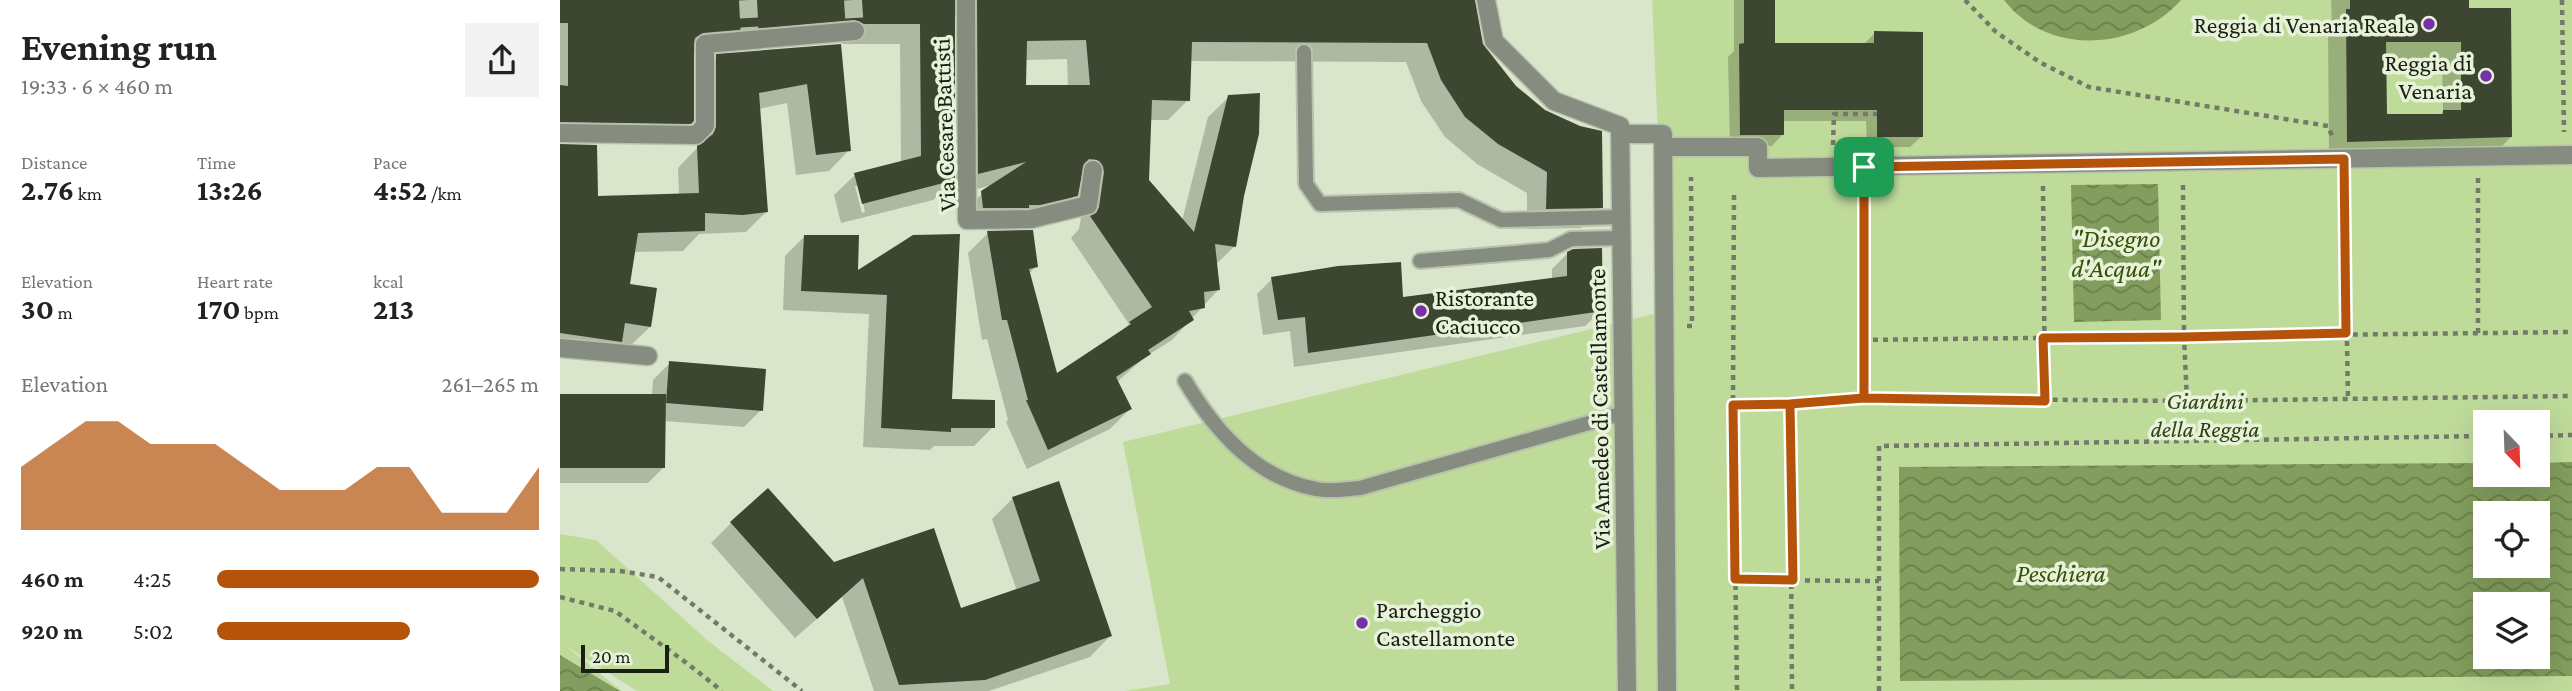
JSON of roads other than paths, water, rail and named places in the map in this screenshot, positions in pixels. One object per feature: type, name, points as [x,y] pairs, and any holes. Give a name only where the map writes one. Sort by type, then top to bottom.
[{"type":"street","name":"Via Cesare Battisti","points":[[966,0],[967,220],[1031,219],[1088,205],[1093,170]]},
{"type":"street","points":[[1486,0],[1494,41],[1554,101],[1620,130],[1663,134],[1667,691]]},
{"type":"street","points":[[560,132],[696,135],[705,127],[705,44],[855,31]]},
{"type":"street","name":"Via Amedeo di Castellamonte","points":[[1620,130],[1627,691]]},
{"type":"street","points":[[1663,147],[1758,147],[1758,168],[2572,155]]},
{"type":"street","points":[[560,348],[648,356]]},
{"type":"lane","points":[[1304,51],[1306,184],[1320,204],[1459,200],[1501,220],[1621,217]]},
{"type":"lane","points":[[1420,261],[1549,250],[1571,239],[1622,238]]},
{"type":"lane","points":[[1185,381],[1224,438],[1260,467],[1297,485],[1320,490],[1360,488],[1624,413]]},
{"type":"water","points":[[2004,0],[2181,0],[2162,17],[2141,30],[2092,40],[2067,38],[2044,31],[2022,18]]},
{"type":"water","name":"\"Disegno d'Acqua\"","points":[[2158,184],[2161,320],[2074,322],[2071,185]]},
{"type":"water","name":"Peschiera","points":[[2572,462],[2572,676],[1900,681],[1899,467],[2473,463],[2473,487],[2550,487],[2550,463]]},
{"type":"water","points":[[560,655],[620,691],[560,691]]},
{"type":"tunnel","points":[[748,0],[750,40]]},
{"type":"tunnel","points":[[853,0],[855,31]]},
{"type":"place","name":"Reggia di Venaria Reale","points":[[2429,24]]},
{"type":"place","name":"Reggia di Venaria","points":[[2486,76]]},
{"type":"place","name":"Ristorante Caciucco","points":[[1421,311]]},
{"type":"place","name":"Parcheggio Castellamonte","points":[[1362,623]]},
{"type":"park label","name":"Giardini della Reggia","points":[[2205,414]]}]
